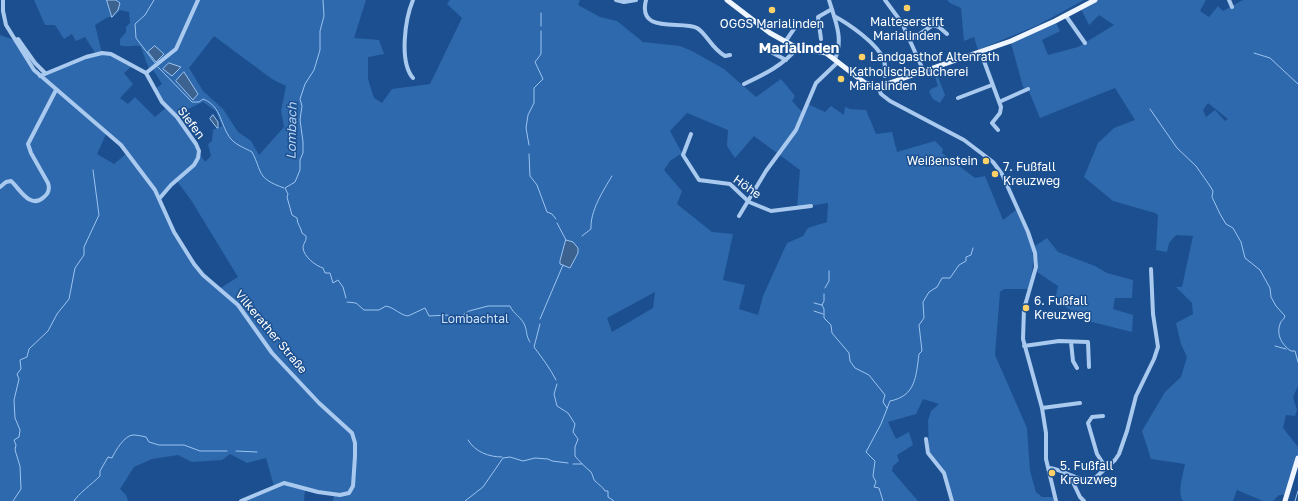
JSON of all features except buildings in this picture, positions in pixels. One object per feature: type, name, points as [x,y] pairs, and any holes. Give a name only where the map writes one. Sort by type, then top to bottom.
[{"type":"main road","points":[[727,0],[770,33],[785,42],[797,48],[824,52],[865,83],[878,87],[981,53],[1030,33],[1066,16],[1094,0]]},
{"type":"main road","points":[[1284,501],[1298,458]]},
{"type":"street","name":"Vilkerather Straße","points":[[3,0],[3,16],[9,31],[31,67],[56,90],[116,139],[151,184],[174,232],[194,264],[203,275],[238,305],[272,353],[319,403],[352,433],[355,443],[353,486],[349,493],[345,495],[311,491],[284,483],[241,501]]},
{"type":"street","points":[[40,76],[102,53],[111,54],[146,73],[176,50],[186,24],[198,0]]},
{"type":"street","points":[[413,0],[406,22],[407,72],[413,78]]},
{"type":"street","points":[[616,0],[624,2],[637,0],[646,1],[646,11],[651,20],[664,25],[690,26],[697,28],[717,51],[725,56],[730,55]]},
{"type":"street","points":[[739,216],[749,202],[766,171],[796,130],[818,80],[836,60],[840,49],[838,31],[829,0]]},
{"type":"street","points":[[885,0],[899,18],[911,40],[924,72]]},
{"type":"street","points":[[1229,0],[1232,7]]},
{"type":"street","points":[[821,39],[818,19],[822,14],[832,9]]},
{"type":"street","points":[[834,16],[847,22],[878,51],[884,61],[885,76]]},
{"type":"street","points":[[1066,16],[1085,43]]},
{"type":"street","points":[[911,40],[933,25],[939,27],[947,34]]},
{"type":"street","points":[[785,42],[796,26]]},
{"type":"street","points":[[20,40],[35,64],[45,73]]},
{"type":"street","points":[[744,84],[786,60],[797,48]]},
{"type":"street","points":[[771,52],[786,60]]},
{"type":"street","points":[[981,53],[1001,110],[992,123],[998,130]]},
{"type":"street","name":"Siefen","points":[[146,73],[162,102],[177,117],[196,144],[199,151],[198,158],[194,165],[159,199]]},
{"type":"street","points":[[958,98],[992,84]]},
{"type":"street","points":[[878,87],[881,94],[890,101],[964,140],[987,157],[997,167],[1005,179],[1028,232],[1035,253],[1035,272],[1024,309],[1022,332],[1024,346],[1042,408],[1046,433],[1048,468],[1056,501]]},
{"type":"street","points":[[999,102],[1028,89]]},
{"type":"street","points":[[0,187],[6,182],[11,181],[26,197],[34,201],[41,200],[47,194],[50,188],[31,153],[28,144],[56,90]]},
{"type":"street","name":"Höhe","points":[[691,134],[683,156],[698,179],[705,182],[730,184],[749,202],[771,211],[811,206]]},
{"type":"street","points":[[1048,468],[1070,476],[1091,479],[1095,478],[1115,460],[1119,454],[1127,431],[1136,396],[1154,359],[1158,347],[1153,314],[1151,269]]},
{"type":"street","points":[[1024,346],[1059,342],[1088,342],[1089,367]]},
{"type":"street","points":[[1070,342],[1073,361],[1077,368]]},
{"type":"street","points":[[1042,408],[1080,403]]},
{"type":"street","points":[[1103,416],[1092,417],[1088,423],[1096,454],[1106,468]]},
{"type":"street","points":[[926,439],[928,453],[944,473],[952,501]]},
{"type":"street","points":[[1070,476],[1080,497],[1084,501]]},
{"type":"green space","name":"Lombachtal","points":[[34,0],[107,0],[110,14],[120,3],[116,0],[366,0],[354,38],[379,40],[384,54],[368,57],[368,79],[374,98],[382,103],[392,89],[430,84],[462,18],[447,4],[450,0],[580,0],[578,5],[600,17],[617,21],[643,42],[680,46],[692,51],[724,69],[756,97],[781,79],[795,96],[792,101],[803,113],[808,104],[825,112],[831,106],[844,115],[845,107],[850,109],[866,110],[876,134],[892,132],[897,152],[935,141],[943,149],[942,153],[975,178],[985,176],[1003,220],[1016,210],[1032,248],[1033,266],[1028,289],[1004,289],[1000,292],[995,355],[1027,428],[1030,471],[1036,492],[1042,497],[1053,497],[1054,501],[954,501],[947,479],[929,453],[928,421],[931,411],[939,404],[923,399],[916,414],[888,422],[896,439],[909,432],[913,445],[897,455],[899,461],[893,466],[892,471],[918,501],[333,501],[334,495],[305,490],[304,501],[241,501],[274,486],[266,458],[247,463],[230,454],[222,460],[192,462],[178,455],[152,459],[134,467],[120,489],[126,495],[128,501],[0,501],[0,35],[14,40],[40,76],[96,54],[85,37],[76,41],[72,34],[64,39],[55,25],[45,25]],"holes":[[[120,10],[129,12],[130,23],[126,27],[126,32],[120,39],[120,45],[140,46],[149,68],[152,68],[162,84],[154,90],[167,107],[155,117],[135,97],[128,104],[120,98],[133,84],[124,73],[132,66],[108,53],[102,53],[95,25],[108,17],[113,17]],[[214,36],[272,79],[286,86],[281,111],[284,127],[259,155],[251,141],[238,132],[223,109],[203,91],[189,68]],[[184,72],[198,94],[193,100],[176,81]],[[203,102],[216,111],[222,126],[213,130],[212,141],[208,144],[211,156],[205,162],[177,117],[188,109]],[[687,113],[728,130],[727,146],[735,158],[754,136],[800,170],[797,208],[828,203],[827,222],[808,228],[803,236],[787,243],[763,296],[758,315],[739,309],[745,285],[723,280],[733,234],[712,232],[677,204],[682,191],[664,170],[670,161],[679,155],[683,155],[670,131]],[[107,132],[127,153],[114,164],[97,154]],[[177,181],[191,200],[238,277],[219,289],[200,269],[178,236],[159,199]],[[563,253],[570,268],[560,264]],[[655,292],[653,308],[612,332],[607,318]]]},
{"type":"green space","points":[[947,0],[1084,0],[1036,26],[978,50],[974,37],[964,41],[961,8]]},
{"type":"green space","points":[[1098,0],[1206,0],[1200,11],[1209,17],[1218,6],[1223,11],[1243,0],[1298,0],[1298,386],[1293,397],[1297,410],[1295,416],[1286,415],[1283,428],[1298,447],[1298,458],[1284,495],[1279,495],[1273,501],[1263,501],[1237,490],[1233,501],[1183,501],[1180,488],[1185,464],[1151,459],[1142,431],[1165,392],[1181,377],[1187,357],[1181,344],[1176,323],[1193,314],[1192,303],[1176,287],[1182,287],[1193,236],[1176,235],[1169,243],[1167,252],[1156,250],[1158,215],[1113,201],[1084,177],[1098,143],[1114,128],[1135,120],[1115,88],[1040,118],[1028,89],[1023,87],[1011,43],[1056,23],[1060,31],[1042,40],[1048,55],[1078,47],[1114,25],[1099,15],[1089,25],[1081,9]],"holes":[[[1208,103],[1228,119],[1225,121],[1215,110],[1206,117],[1203,110]]]},
{"type":"green space","points":[[936,72],[945,95],[940,103],[933,99],[929,92],[931,89],[938,86],[934,73]]},
{"type":"green space","points":[[1047,238],[1058,252],[1095,266],[1107,273],[1133,280],[1132,298],[1115,298],[1113,309],[1133,315],[1132,332],[1088,321],[1055,300],[1058,286],[1037,272],[1038,261],[1035,246]]},
{"type":"shaded area","points":[[107,0],[116,0],[120,3],[118,10],[112,17]]},
{"type":"shaded area","points":[[155,46],[164,54],[156,62],[148,52]]},
{"type":"shaded area","points":[[169,63],[181,67],[172,76],[163,69]]},
{"type":"shaded area","points":[[184,72],[198,94],[193,100],[176,81]]},
{"type":"shaded area","points":[[213,115],[218,122],[218,128],[210,119]]},
{"type":"shaded area","points":[[566,240],[573,242],[578,248],[578,253],[570,268],[560,264]]},
{"type":"waterway","points":[[154,0],[145,15],[135,24],[136,38],[155,63]]},
{"type":"waterway","name":"Lombach","points":[[323,0],[324,16],[320,31],[320,50],[314,70],[305,84],[300,99],[302,106],[300,120],[303,142],[300,170],[295,182],[285,188],[288,194],[287,197],[292,215],[297,218],[302,233],[306,236],[303,248],[306,255],[314,263],[323,268],[325,273],[330,273],[333,283],[338,280],[343,287],[346,298]]},
{"type":"waterway","points":[[541,13],[541,26]]},
{"type":"waterway","points":[[529,145],[526,128],[528,115],[534,103],[534,88],[543,79],[535,62],[541,54],[541,31]]},
{"type":"waterway","points":[[1254,53],[1270,58],[1298,84]]},
{"type":"waterway","points":[[158,67],[192,102],[199,102],[203,99],[214,106],[227,134],[238,145],[252,152],[264,178],[284,188]]},
{"type":"waterway","points":[[1150,109],[1177,148],[1196,166],[1210,186],[1213,191],[1212,197],[1220,214],[1226,224],[1233,228],[1241,242],[1245,258],[1260,270],[1270,288],[1271,297],[1276,306],[1285,316],[1280,323],[1279,336],[1288,349],[1295,351],[1298,362]]},
{"type":"waterway","points":[[529,154],[530,176],[537,185],[547,212],[552,214],[556,219]]},
{"type":"waterway","points":[[13,501],[21,489],[20,466],[15,450],[16,445],[14,440],[19,437],[20,430],[15,418],[14,400],[19,379],[17,374],[21,369],[20,360],[27,357],[29,349],[48,331],[57,314],[69,299],[75,268],[84,255],[84,247],[99,215],[93,170]]},
{"type":"waterway","points":[[582,236],[591,229],[591,222],[595,208],[612,176]]},
{"type":"waterway","points":[[557,223],[566,240]]},
{"type":"waterway","points":[[883,501],[879,488],[874,487],[876,482],[873,476],[875,461],[866,452],[881,424],[890,401],[905,395],[913,384],[919,354],[922,351],[919,325],[924,318],[923,302],[929,292],[937,287],[942,278],[950,278],[959,265],[966,261],[966,257],[971,255],[973,248]]},
{"type":"waterway","points":[[540,319],[563,265]]},
{"type":"waterway","points":[[825,288],[829,281],[829,271]]},
{"type":"waterway","points":[[824,294],[824,301],[822,305],[824,309],[824,318],[831,325],[832,333],[849,353],[850,361],[855,368],[869,375],[885,395],[883,402],[887,408]]},
{"type":"waterway","name":"Lombach","points":[[347,302],[356,303],[364,310],[379,310],[386,306],[408,316],[425,308],[429,316],[447,315],[457,319],[469,311],[488,306],[510,306],[524,323],[530,342]]},
{"type":"waterway","points":[[814,303],[822,305]]},
{"type":"waterway","points":[[814,311],[823,314]]},
{"type":"waterway","name":"Lombach","points":[[540,324],[534,347],[549,367],[556,380]]},
{"type":"waterway","points":[[1275,346],[1286,349]]},
{"type":"waterway","name":"Lombach","points":[[557,384],[554,394],[557,406],[568,413],[575,424],[573,432],[578,439],[575,447],[575,456],[591,472],[595,481],[605,491],[608,491],[608,497],[614,501]]},
{"type":"waterway","points":[[74,501],[100,476],[100,471],[108,457],[112,458],[115,451],[121,444],[133,435],[146,437],[149,442],[159,445],[184,445],[200,451],[227,451]]},
{"type":"waterway","points":[[468,440],[478,451],[492,456],[502,457]]},
{"type":"waterway","points":[[236,451],[257,452]]},
{"type":"waterway","points":[[465,501],[483,487],[503,458],[510,457],[523,461],[535,458],[568,463]]},
{"type":"waterway","points":[[573,464],[582,464]]},
{"type":"waterway","points":[[1295,501],[1298,491]]},
{"type":"place","name":"Malteserstift Marialinden","points":[[907,8]]},
{"type":"place","name":"OGGS Marialinden","points":[[772,10]]},
{"type":"place","name":"Landgasthof Altenrath","points":[[862,57]]},
{"type":"place","name":"KatholischeBücherei Marialinden","points":[[841,79]]},
{"type":"place","name":"Weißenstein","points":[[986,161]]},
{"type":"place","name":"7. Fußfall Kreuzweg","points":[[995,174]]},
{"type":"place","name":"6. Fußfall Kreuzweg","points":[[1026,308]]},
{"type":"place","name":"5. Fußfall Kreuzweg","points":[[1052,473]]},
{"type":"district","name":"Marialinden","points":[[799,49]]}]
